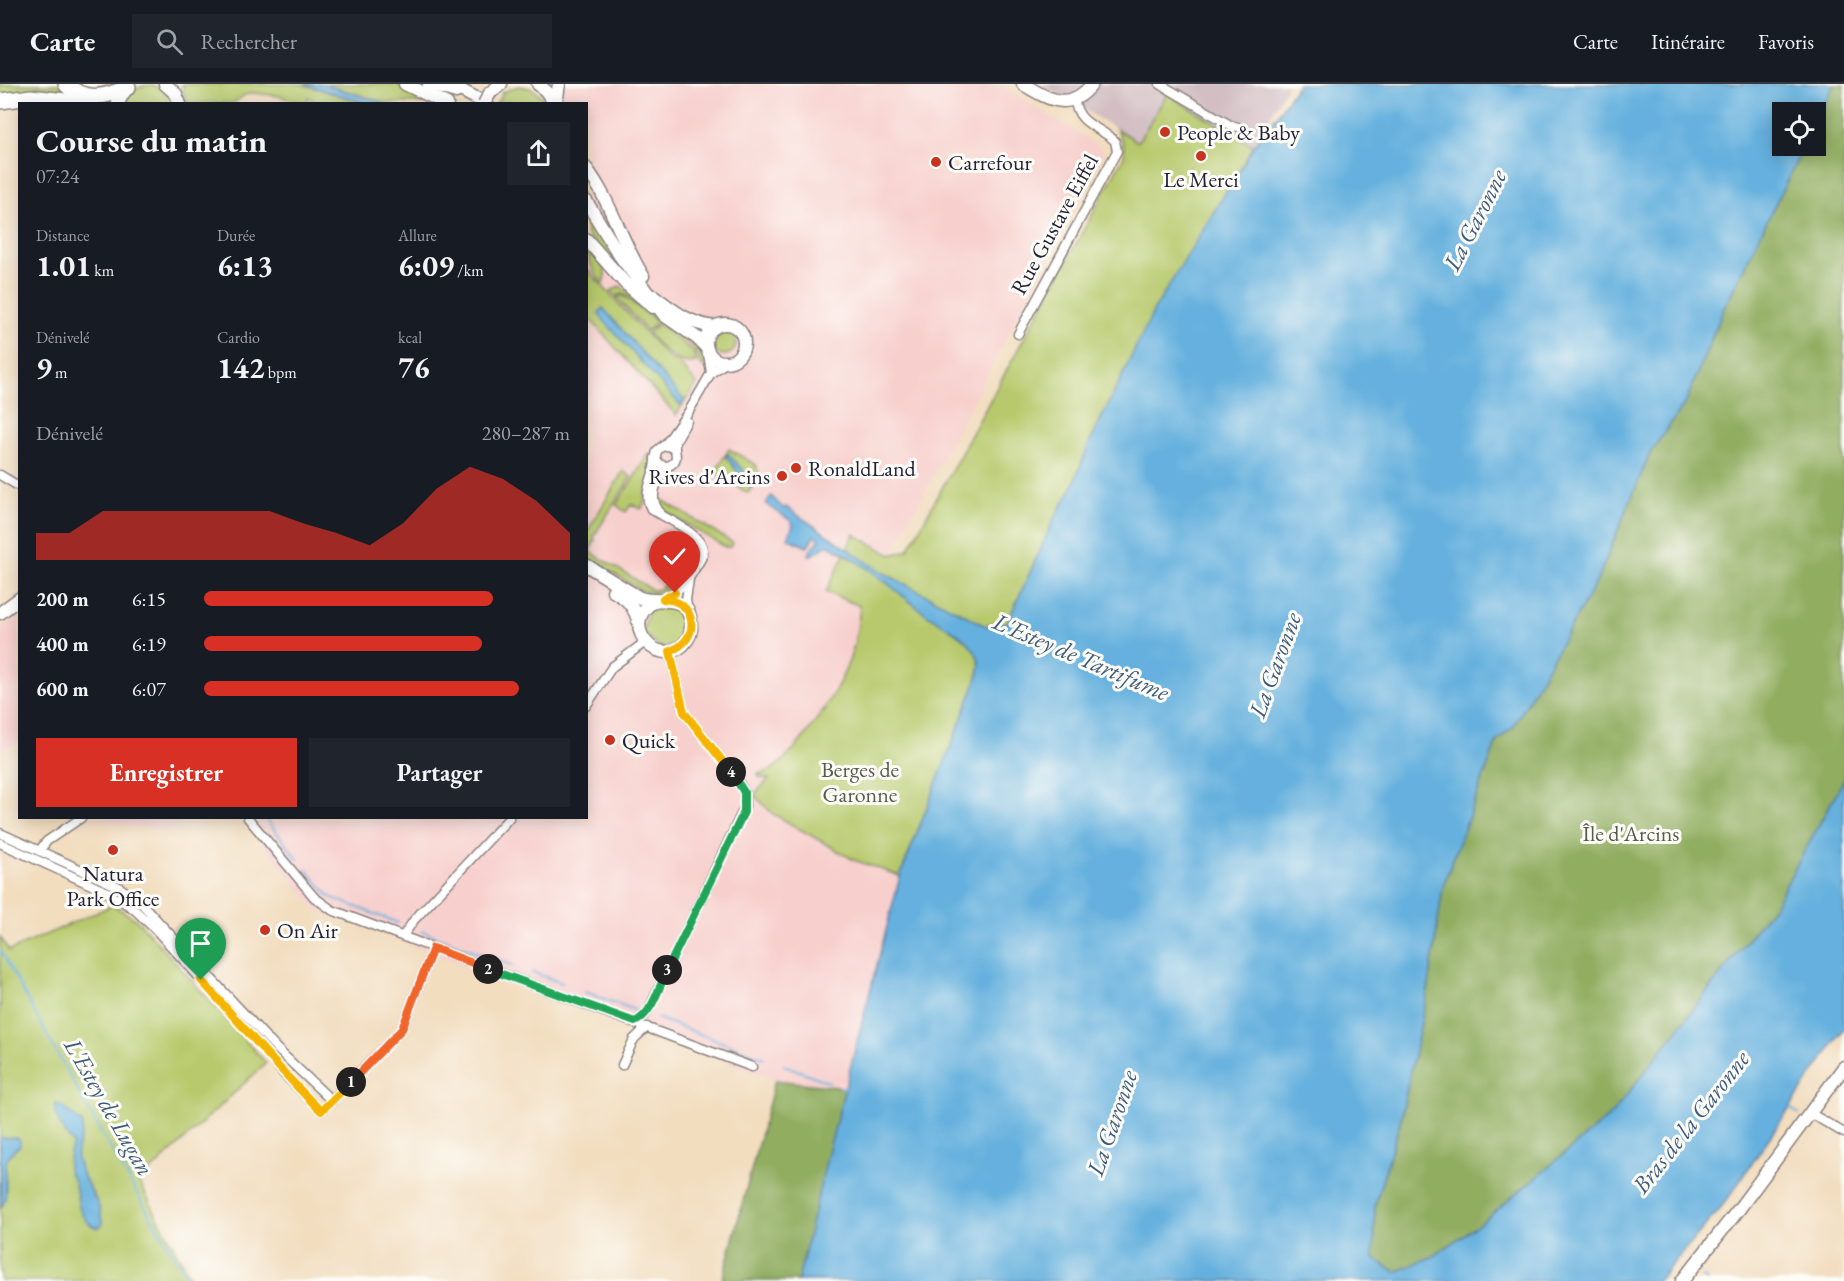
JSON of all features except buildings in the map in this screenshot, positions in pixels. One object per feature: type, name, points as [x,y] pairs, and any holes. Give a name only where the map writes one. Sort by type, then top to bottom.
[{"type":"highway","points":[[66,84],[83,95],[93,97],[110,96],[130,86]]},
{"type":"highway","points":[[0,101],[31,98],[71,102]]},
{"type":"highway","points":[[17,99],[34,102]]},
{"type":"street","points":[[165,84],[176,94],[179,102]]},
{"type":"street","points":[[405,84],[443,102]]},
{"type":"street","points":[[429,84],[452,92],[463,92]]},
{"type":"street","points":[[449,84],[463,92],[487,100],[501,84]]},
{"type":"street","points":[[538,84],[546,90],[554,102]]},
{"type":"street","points":[[555,102],[559,84]]},
{"type":"street","points":[[1023,84],[1049,99],[1060,101],[1081,96],[1092,84]]},
{"type":"street","points":[[1160,84],[1230,125],[1238,127]]},
{"type":"street","points":[[119,102],[130,86]]},
{"type":"street","name":"Rue Gustave Eiffel","points":[[1018,334],[1118,151],[1115,141],[1078,115],[1074,99]]},
{"type":"street","points":[[588,171],[605,198],[631,256],[666,311]]},
{"type":"street","points":[[588,204],[620,256],[644,287],[666,311],[697,338],[716,360],[727,362]]},
{"type":"street","points":[[588,241],[625,283],[666,311],[692,322],[715,327]]},
{"type":"street","points":[[639,624],[645,609],[675,593],[689,579],[703,555],[703,547],[696,536],[651,509],[646,497],[655,472],[657,451],[667,442],[689,411],[711,373],[733,360],[741,352],[743,338],[741,333],[732,326],[721,324],[707,335],[711,373]]},
{"type":"street","points":[[665,518],[656,507],[653,494],[668,466],[675,461],[675,442],[687,422],[689,411]]},
{"type":"street","points":[[662,447],[670,447],[675,452]]},
{"type":"street","points":[[656,458],[658,464],[668,466]]},
{"type":"street","points":[[0,475],[18,486]]},
{"type":"street","points":[[588,567],[640,598],[677,602],[688,612]]},
{"type":"street","points":[[588,576],[627,600],[636,613],[645,642],[656,650],[670,651],[685,643],[690,636],[692,628],[686,600],[689,579]]},
{"type":"street","points":[[0,613],[18,599]]},
{"type":"street","points":[[588,703],[612,667],[645,642]]},
{"type":"street","points":[[635,1022],[645,1016],[649,1009],[745,806],[744,792],[738,781],[681,707],[670,651]]},
{"type":"street","points":[[39,851],[48,841],[80,819]]},
{"type":"street","points":[[249,819],[314,897],[332,910],[752,1067]]},
{"type":"street","points":[[403,936],[414,920],[508,819]]},
{"type":"street","points":[[0,832],[39,851],[61,867]]},
{"type":"street","points":[[0,843],[61,867],[134,909],[273,1052],[332,1101]]},
{"type":"street","points":[[273,1052],[283,1074],[321,1111],[402,1029],[433,948]]},
{"type":"street","points":[[622,1065],[634,1039],[647,1027]]},
{"type":"street","points":[[1682,1281],[1844,1067]]},
{"type":"street","points":[[1810,1113],[1844,1133]]},
{"type":"shaded area","name":"Rives d'Arcins","points":[[564,84],[998,84],[1099,146],[1104,154],[891,555],[855,534],[860,606],[856,644],[851,663],[830,704],[784,763],[773,814],[854,860],[900,876],[845,1088],[775,1080],[317,910],[242,819],[588,819],[588,102],[551,102]]},
{"type":"shaded area","points":[[1042,84],[1288,84],[1254,146],[1167,94],[1138,142]]},
{"type":"shaded area","points":[[18,614],[18,743],[3,750],[0,746],[0,629]]},
{"type":"shaded area","points":[[87,819],[185,819],[170,829],[162,830]]},
{"type":"green space","points":[[0,84],[61,84],[77,96],[0,96]]},
{"type":"green space","points":[[182,84],[302,84],[361,102],[312,102],[312,99],[308,97],[307,102],[300,102],[279,96],[253,93],[234,102],[186,102]]},
{"type":"green space","points":[[323,84],[396,84],[436,102],[382,102]]},
{"type":"green space","name":"Île d'Arcins","points":[[1834,84],[1844,84],[1844,779],[1776,903],[1612,1114],[1485,1220],[1434,1256],[1396,1272],[1374,1259],[1375,1205],[1400,1122],[1429,985],[1443,886],[1497,741],[1513,727],[1597,581],[1650,453],[1686,402],[1723,310],[1799,156],[1826,156],[1825,102]]},
{"type":"green space","points":[[148,85],[164,90],[173,102],[125,102],[133,91]]},
{"type":"green space","points":[[518,86],[535,91],[546,102],[497,102],[502,96],[501,93]]},
{"type":"green space","name":"Berges de Garonne","points":[[1167,94],[1254,146],[1154,310],[1089,444],[1072,488],[1055,517],[1007,623],[996,623],[986,627],[937,602],[928,615],[960,636],[975,651],[980,667],[975,685],[900,876],[854,860],[773,814],[754,795],[769,779],[759,777],[758,774],[767,772],[776,766],[795,748],[825,710],[850,660],[860,606],[826,592],[854,534],[891,555],[908,550],[1124,156],[1124,146],[1117,129],[1138,142]]},
{"type":"green space","points":[[588,179],[600,195],[617,239],[588,191]]},
{"type":"green space","points":[[588,215],[616,262],[633,284],[588,236]]},
{"type":"green space","points":[[588,246],[604,267],[603,284],[596,275],[591,266]]},
{"type":"green space","points":[[588,270],[668,358],[679,363],[697,384],[676,415],[588,317]]},
{"type":"green space","points":[[620,286],[699,345],[706,368],[700,364],[694,348],[627,296],[621,294],[616,297],[611,291]]},
{"type":"green space","points":[[622,296],[657,322],[647,331],[617,298]]},
{"type":"green space","points":[[658,324],[693,351],[696,362],[681,362],[663,350],[648,333]]},
{"type":"green space","points":[[724,331],[729,332],[735,338],[735,348],[729,354],[724,355],[719,354],[713,348],[712,343],[713,338],[719,332]]},
{"type":"green space","points":[[729,449],[756,465],[759,476],[748,493],[714,473]]},
{"type":"green space","points":[[649,454],[652,461],[644,504],[641,509],[631,504],[626,512],[616,505]]},
{"type":"green space","points":[[623,471],[631,477],[594,536],[595,541],[589,551],[652,590],[660,589],[666,583],[671,586],[661,592],[642,591],[588,558],[588,530]]},
{"type":"green space","points":[[659,498],[733,543],[730,547],[725,547],[666,512],[660,506]]},
{"type":"green space","points":[[668,604],[682,611],[687,625],[680,643],[662,648],[643,633],[649,612],[656,607]]},
{"type":"green space","points":[[113,905],[137,920],[266,1063],[139,1182],[192,1281],[0,1281],[0,937],[9,951]]},
{"type":"green space","points":[[775,1080],[845,1088],[798,1281],[722,1281]]},
{"type":"water","points":[[303,84],[323,84],[382,102],[362,102]]},
{"type":"water","points":[[1298,84],[1834,84],[1825,102],[1772,102],[1772,156],[1799,156],[1723,310],[1686,402],[1650,453],[1597,581],[1513,727],[1497,741],[1443,886],[1429,985],[1400,1122],[1375,1205],[1374,1259],[1396,1272],[1434,1256],[1485,1220],[1612,1114],[1776,903],[1844,779],[1844,1028],[1727,1200],[1658,1281],[798,1281],[825,1165],[900,876],[975,685],[980,666],[976,654],[966,641],[926,614],[854,559],[828,545],[809,555],[811,549],[820,540],[814,536],[807,547],[788,538],[793,525],[791,521],[766,504],[771,496],[784,509],[786,507],[882,572],[986,626],[1007,623],[1055,517],[1072,488],[1089,444],[1154,310],[1260,136],[1270,126]]},
{"type":"water","points":[[603,308],[684,400],[681,406],[598,314]]},
{"type":"water","points":[[728,454],[755,483],[751,489],[726,457]]},
{"type":"water","points":[[56,1104],[82,1123],[83,1129],[76,1154],[83,1176],[99,1207],[102,1224],[98,1228],[87,1221],[80,1210],[74,1182],[68,1170],[73,1144],[58,1120]]},
{"type":"water","points":[[0,1138],[17,1138],[20,1141],[20,1146],[11,1153],[7,1162],[6,1196],[1,1208]]},
{"type":"waterway","points":[[266,819],[298,859]]},
{"type":"waterway","points":[[306,869],[330,897],[398,923]]},
{"type":"waterway","points":[[422,931],[514,966]]},
{"type":"waterway","name":"L'Estey de Lugan","points":[[0,950],[102,1134],[189,1281]]},
{"type":"waterway","points":[[532,972],[562,983]]},
{"type":"waterway","points":[[585,992],[635,1010]]},
{"type":"waterway","points":[[657,1018],[764,1058]]},
{"type":"waterway","points":[[784,1065],[829,1082]]},
{"type":"waterway","points":[[840,1087],[845,1088]]},
{"type":"waterway","points":[[1789,1107],[1799,1114]]},
{"type":"waterway","points":[[1702,1277],[1707,1281]]},
{"type":"place","name":"People & Baby","points":[[1165,132]]},
{"type":"place","name":"Le Merci","points":[[1201,156]]},
{"type":"place","name":"Carrefour","points":[[936,162]]},
{"type":"place","name":"RonaldLand","points":[[796,468]]},
{"type":"place","name":"Rives d'Arcins","points":[[782,476]]},
{"type":"place","name":"Quick","points":[[610,740]]},
{"type":"place","name":"Natura Park Office","points":[[113,850]]},
{"type":"place","name":"On Air","points":[[265,930]]},
{"type":"route","points":[[201,980],[270,1055],[283,1074],[321,1111],[402,1029],[433,948],[635,1022],[645,1016],[745,806],[744,792],[738,781],[681,707],[670,651],[685,643],[692,628],[684,606],[670,599],[663,599],[675,593]]},
{"type":"water label","name":"La Garonne","points":[[1475,220]]},
{"type":"water label","name":"L'Estey de Tartifume","points":[[1081,657]]},
{"type":"water label","name":"La Garonne","points":[[1275,665]]},
{"type":"water label","name":"Bras de la Garonne","points":[[1691,1122]]},
{"type":"water label","name":"La Garonne","points":[[1112,1123]]}]
